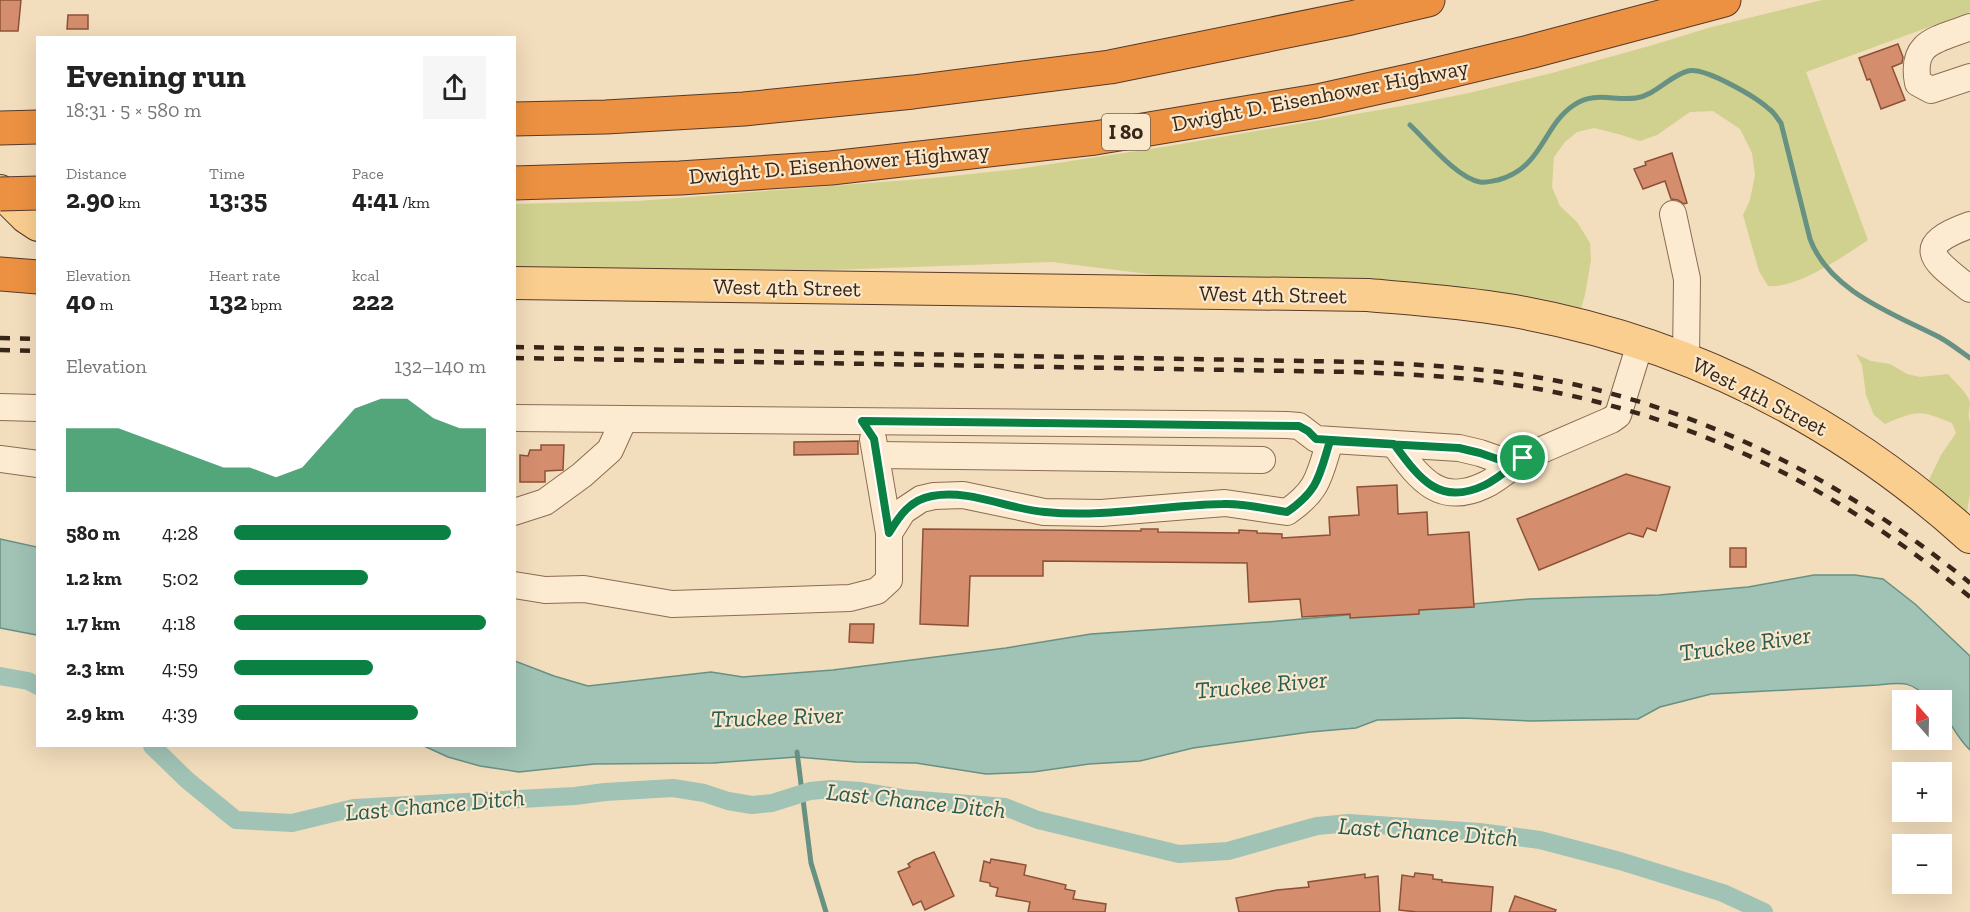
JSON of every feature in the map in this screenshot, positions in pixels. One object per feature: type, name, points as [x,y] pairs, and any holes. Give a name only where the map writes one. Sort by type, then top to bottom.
[{"type":"highway","points":[[516,119],[606,117],[744,109],[913,92],[1110,67],[1428,0]]},
{"type":"highway","name":"Dwight D. Eisenhower Highway","points":[[516,183],[680,178],[831,168],[1095,138],[1317,101],[1406,82],[1724,0]]},
{"type":"highway","points":[[0,192],[35,217]]},
{"type":"highway","points":[[0,274],[36,278]]},
{"type":"main road","name":"West 4th Street","points":[[516,283],[1368,295],[1507,310],[1556,320],[1640,344],[1686,359],[1741,382],[1799,412],[1852,444],[1892,472],[1970,537]]},
{"type":"street","points":[[1970,27],[1931,42],[1917,55],[1915,67],[1918,83],[1930,90],[1970,77]]},
{"type":"street","points":[[1673,214],[1688,279],[1686,359]]},
{"type":"street","points":[[1970,225],[1943,236],[1935,243],[1933,250],[1935,258],[1943,267],[1970,289]]},
{"type":"street","points":[[1394,444],[1423,479],[1446,493],[1463,494],[1486,485],[1523,458],[1618,415],[1640,344]]},
{"type":"street","points":[[0,407],[36,408]]},
{"type":"street","points":[[516,418],[1287,425],[1299,426],[1316,439],[1330,441],[1459,448],[1503,461],[1523,458]]},
{"type":"street","points":[[516,511],[545,502],[582,475],[610,450],[624,419]]},
{"type":"street","points":[[516,585],[545,590],[584,590],[672,604],[850,598],[877,591],[889,580],[889,533],[874,439],[862,421]]},
{"type":"street","points":[[889,533],[903,511],[921,499],[934,496],[963,495],[1044,512],[1101,513],[1225,503],[1287,512],[1306,498],[1317,483],[1330,441]]},
{"type":"street","points":[[877,455],[1262,460]]},
{"type":"street","points":[[0,459],[36,464]]},
{"type":"green space","points":[[1822,0],[1970,0],[1970,12],[1806,72],[1868,240],[1820,270],[1780,286],[1768,286],[1759,271],[1743,215],[1750,200],[1755,175],[1752,153],[1740,129],[1713,111],[1690,112],[1657,135],[1640,141],[1594,128],[1577,132],[1565,142],[1554,157],[1552,187],[1560,206],[1577,222],[1590,243],[1591,260],[1580,312],[1319,282],[1164,276],[1052,262],[802,271],[516,269],[516,204],[638,201],[934,178],[1018,169],[1163,147],[1469,93],[1552,73],[1708,28]]},
{"type":"green space","points":[[1856,354],[1871,361],[1890,364],[1907,374],[1920,377],[1948,374],[1966,395],[1970,402],[1970,494],[1967,512],[1929,480],[1941,455],[1956,433],[1952,423],[1918,413],[1885,424],[1874,415],[1866,395],[1862,365]]},
{"type":"water","points":[[0,539],[36,547],[36,635],[0,628]]},
{"type":"water","name":"Truckee River","points":[[1814,575],[1855,575],[1883,579],[1915,604],[1970,656],[1970,750],[1952,727],[1952,690],[1919,690],[1901,683],[1711,694],[1660,707],[1638,719],[1377,720],[1356,728],[1193,748],[1140,761],[1089,764],[1033,772],[986,774],[916,763],[856,762],[797,757],[713,763],[594,764],[519,772],[480,766],[448,757],[426,747],[516,747],[516,661],[588,686],[711,672],[743,677],[833,670],[1006,648],[1091,634],[1266,622],[1529,599],[1659,595],[1748,587]]},
{"type":"building","points":[[0,0],[21,0],[18,31],[0,31]]},
{"type":"building","points":[[68,15],[88,15],[88,29],[67,29]]},
{"type":"building","points":[[1898,44],[1903,57],[1902,63],[1892,67],[1905,100],[1881,109],[1859,58]]},
{"type":"building","points":[[1672,153],[1687,203],[1684,204],[1671,199],[1665,181],[1643,189],[1634,169],[1646,165],[1645,162]]},
{"type":"building","points":[[858,441],[858,454],[794,455],[794,442]]},
{"type":"building","points":[[541,445],[564,445],[563,470],[545,471],[545,482],[520,482],[520,455],[528,456],[530,450],[541,450]]},
{"type":"building","points":[[1626,474],[1670,487],[1656,531],[1647,528],[1643,537],[1629,533],[1539,570],[1517,519]]},
{"type":"building","points":[[1397,485],[1398,514],[1427,512],[1428,535],[1469,532],[1474,607],[1419,610],[1419,614],[1350,618],[1350,614],[1302,617],[1300,599],[1249,602],[1247,563],[1043,561],[1043,576],[970,576],[968,626],[920,624],[923,529],[1141,531],[1141,529],[1158,529],[1158,532],[1239,533],[1239,530],[1282,534],[1282,538],[1330,535],[1329,517],[1359,515],[1357,487]]},
{"type":"building","points":[[1730,548],[1746,548],[1746,567],[1730,567]]},
{"type":"building","points":[[850,624],[874,624],[873,643],[849,642]]},
{"type":"building","points":[[934,852],[954,896],[925,910],[921,901],[913,905],[898,872],[910,867],[908,864],[914,860]]},
{"type":"building","points":[[991,859],[1026,865],[1024,875],[1066,885],[1065,889],[1075,891],[1073,899],[1106,904],[1105,912],[1028,912],[1030,902],[996,896],[998,888],[980,881],[984,861],[990,863]]},
{"type":"building","points":[[1415,873],[1433,875],[1433,879],[1442,880],[1442,882],[1493,887],[1491,912],[1399,910],[1402,875],[1414,877]]},
{"type":"building","points":[[1365,874],[1365,878],[1378,876],[1380,912],[1239,912],[1236,898],[1277,890],[1309,887],[1308,882]]},
{"type":"building","points":[[1515,896],[1556,910],[1555,912],[1509,912]]},
{"type":"waterway","points":[[1410,125],[1462,174],[1480,182],[1489,182],[1513,174],[1525,166],[1563,114],[1582,101],[1597,97],[1636,98],[1688,71],[1696,71],[1718,78],[1762,104],[1781,123],[1810,239],[1819,257],[1832,273],[1865,299],[1939,337],[1970,358]]},
{"type":"waterway","name":"Last Chance Ditch","points":[[0,676],[28,681],[36,685]]},
{"type":"waterway","name":"Last Chance Ditch","points":[[153,747],[187,780],[236,820],[292,823],[354,808],[575,796],[673,788],[752,805],[772,803],[810,791],[831,789],[861,791],[908,799],[1005,807],[1038,820],[1179,854],[1228,851],[1317,826],[1349,823],[1479,832],[1540,840],[1620,861],[1723,893],[1764,912]]},
{"type":"waterway","points":[[797,752],[811,863],[826,912]]},
{"type":"railway","points":[[0,338],[36,339]]},
{"type":"railway","points":[[516,347],[1360,362],[1442,366],[1523,375],[1577,385],[1631,399],[1735,437],[1785,461],[1880,517],[1970,583]]},
{"type":"railway","points":[[0,350],[36,351]]},
{"type":"railway","points":[[516,358],[1354,372],[1495,382],[1562,394],[1626,410],[1688,430],[1748,455],[1862,518],[1917,555],[1970,597]]},
{"type":"route","points":[[1523,458],[1486,485],[1463,494],[1446,493],[1423,479],[1394,444],[1316,439],[1299,426],[862,421],[874,439],[889,533],[903,511],[921,499],[934,496],[963,495],[1044,512],[1101,513],[1225,503],[1287,512],[1306,498],[1317,483],[1330,441],[1394,444],[1459,448],[1503,461],[1523,458]]}]
